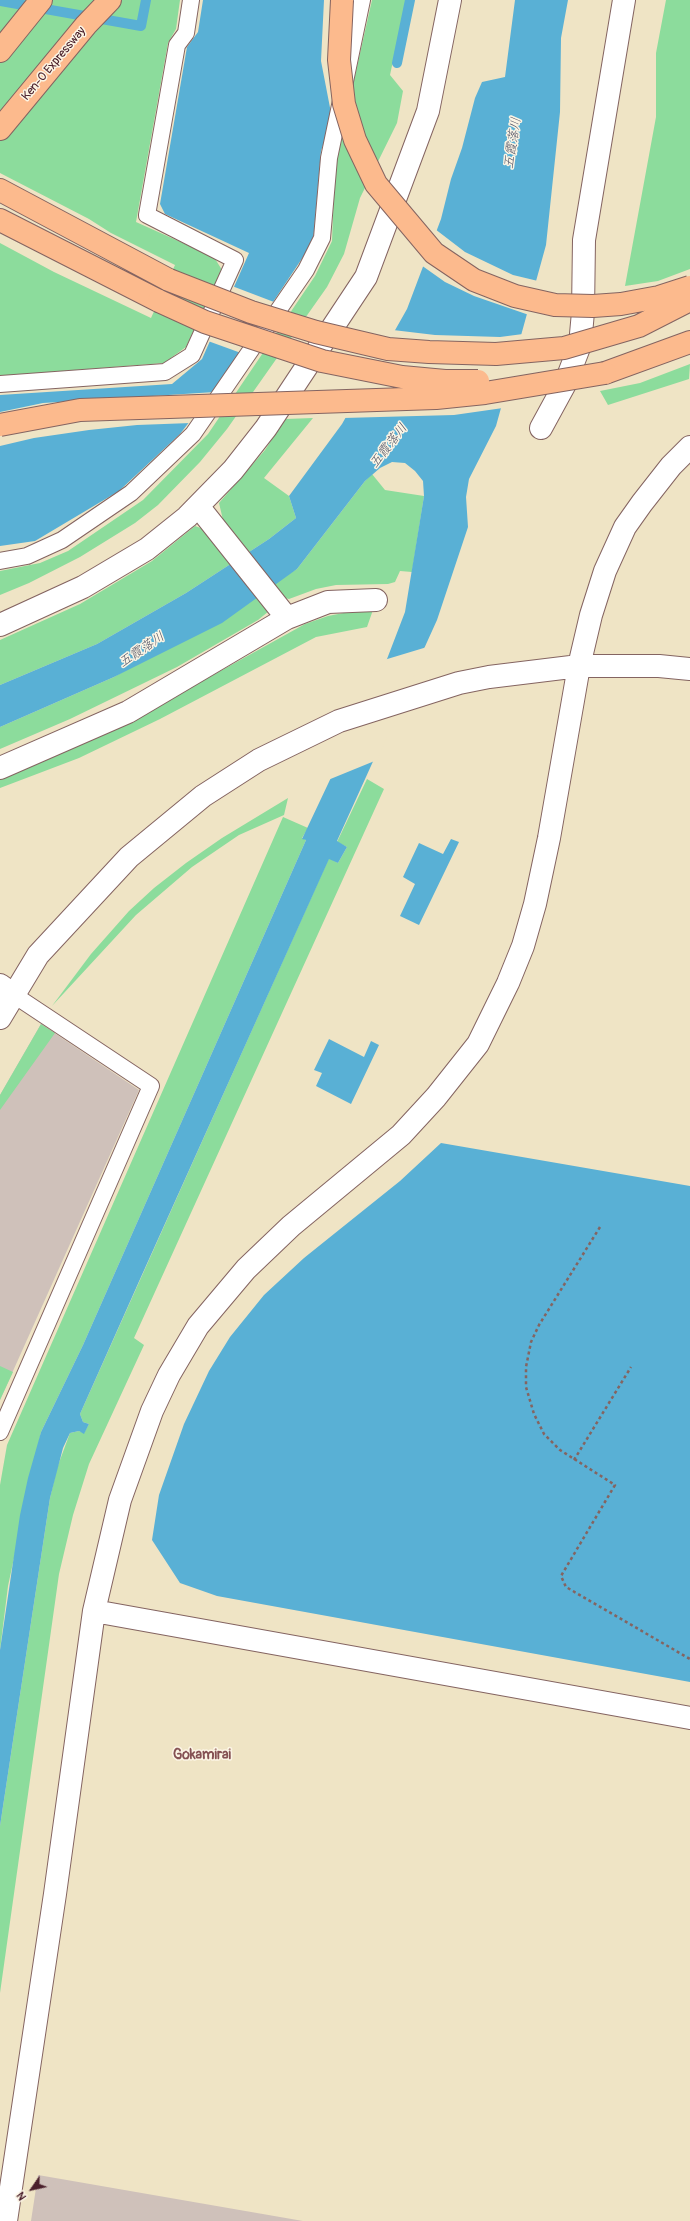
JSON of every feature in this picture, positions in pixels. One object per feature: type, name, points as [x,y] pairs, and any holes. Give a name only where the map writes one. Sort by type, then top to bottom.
[{"type":"highway","points":[[0,51],[41,0]]},
{"type":"highway","name":"Ken-O Expressway","points":[[0,129],[110,0]]},
{"type":"highway","points":[[342,0],[338,60],[344,104],[355,140],[376,184],[434,253],[474,280],[515,296],[555,305],[593,306],[621,304],[659,297],[690,287]]},
{"type":"highway","points":[[0,190],[168,280],[251,312],[316,332],[388,349],[496,354],[564,348],[639,326],[690,300]]},
{"type":"highway","points":[[0,220],[159,301],[205,322],[284,350],[356,369],[402,377],[445,382],[492,381],[605,373]]},
{"type":"highway","points":[[0,425],[80,410],[436,398],[485,393],[605,373],[690,342]]},
{"type":"street","points":[[0,625],[83,587],[147,549],[198,506],[233,470],[266,428],[366,276],[428,111],[450,0]]},
{"type":"street","points":[[541,428],[565,384],[580,345],[583,312],[584,240],[624,0]]},
{"type":"street","points":[[6,2221],[55,1894],[94,1611],[120,1500],[152,1411],[169,1375],[198,1326],[246,1269],[292,1226],[402,1135],[436,1097],[478,1044],[508,983],[523,946],[535,904],[550,838],[579,666],[591,615],[605,571],[625,527],[657,483],[690,447]]},
{"type":"street","points":[[198,506],[287,618]]},
{"type":"street","points":[[0,768],[128,712],[287,618],[328,602],[376,600]]},
{"type":"street","points":[[0,1018],[7,990],[129,857],[203,796],[259,760],[339,721],[438,690],[489,677],[579,666],[659,666],[690,668]]},
{"type":"street","points":[[94,1611],[690,1718]]},
{"type":"lane","points":[[0,384],[165,372],[192,355],[235,260],[147,215],[177,45],[186,33],[191,0]]},
{"type":"lane","points":[[0,561],[27,556],[62,540],[131,493],[143,482],[193,434],[306,270],[322,238],[329,158],[362,0]]},
{"type":"lane","points":[[0,1432],[151,1086],[7,990]]},
{"type":"path","points":[[600,1227],[539,1325],[531,1342],[526,1367],[528,1394],[534,1414],[544,1434],[560,1450],[574,1460],[616,1485],[561,1576],[566,1587],[690,1659]]},
{"type":"path","points":[[574,1460],[631,1367]]},
{"type":"shaded area","points":[[41,1024],[139,1090],[0,1400],[0,1095]]},
{"type":"shaded area","points":[[38,2175],[303,2221],[31,2221]]},
{"type":"green space","points":[[0,0],[180,0],[176,29],[168,43],[136,222],[214,257],[222,270],[186,347],[164,363],[0,376],[0,243],[54,272],[151,318],[175,265],[111,233],[89,219],[0,173]]},
{"type":"green space","points":[[372,0],[406,0],[390,75],[403,91],[397,123],[360,198],[344,254],[327,287],[227,429],[200,462],[158,505],[135,523],[80,557],[29,583],[0,595],[0,571],[40,563],[68,551],[143,500],[208,434],[315,276],[332,241],[335,164]]},
{"type":"green space","points":[[666,0],[690,0],[690,269],[658,281],[625,286],[656,117],[656,53]]},
{"type":"green space","points":[[690,364],[689,379],[608,405],[600,391],[640,383]]},
{"type":"green space","points":[[313,418],[264,478],[289,496],[296,518],[269,539],[186,593],[97,644],[0,685],[0,640],[80,604],[152,561],[195,526],[209,531],[223,520],[219,503],[265,450],[285,419]]},
{"type":"green space","points":[[372,474],[385,490],[424,496],[412,572],[400,571],[395,582],[388,584],[336,585],[316,589],[289,599],[285,598],[258,620],[177,667],[70,719],[0,749],[0,727],[114,677],[297,569]]},
{"type":"green space","points":[[374,607],[367,627],[316,637],[160,719],[79,758],[0,788],[0,776],[188,689],[305,624],[328,616]]},
{"type":"green space","points":[[367,779],[384,789],[134,1338],[144,1345],[89,1464],[73,1515],[59,1574],[0,1993],[0,1826],[50,1498],[57,1468],[70,1433],[79,1431],[84,1433],[89,1424],[83,1422],[80,1414],[329,858],[338,863],[347,847],[337,842]]},
{"type":"green space","points":[[288,798],[284,815],[239,835],[192,867],[136,915],[52,1006],[91,954],[129,911],[154,888],[222,838]]},
{"type":"green space","points":[[283,817],[308,828],[302,838],[306,840],[83,1345],[41,1432],[8,1586],[0,1650],[0,1485],[7,1445]]},
{"type":"green space","points":[[41,1024],[55,1033],[0,1110],[0,1095]]},
{"type":"green space","points":[[0,1366],[13,1372],[0,1400]]},
{"type":"water","points":[[203,0],[348,0],[328,130],[321,151],[313,242],[217,386],[180,434],[119,491],[35,541],[0,546],[0,395],[172,384],[202,359],[249,253],[165,214],[160,204],[187,47],[198,32]]},
{"type":"water","name":"五霞落川","points":[[515,0],[568,0],[561,38],[560,112],[546,245],[496,426],[469,479],[466,497],[468,527],[437,620],[337,841],[347,847],[338,863],[329,859],[141,1277],[80,1414],[83,1422],[89,1424],[84,1434],[79,1431],[70,1433],[63,1448],[50,1498],[0,1826],[0,1650],[20,1515],[28,1478],[41,1432],[83,1345],[306,840],[302,839],[387,659],[405,612],[424,496],[423,481],[415,471],[405,463],[392,462],[380,468],[365,481],[297,569],[222,623],[114,677],[0,727],[0,685],[97,644],[186,593],[269,539],[296,518],[289,496],[342,424],[407,309],[441,219],[475,98],[482,82],[505,77]]},
{"type":"water","points":[[451,839],[459,842],[419,925],[400,916],[415,884],[403,877],[419,843],[443,854]]},
{"type":"water","points":[[329,1039],[364,1057],[371,1041],[379,1045],[351,1104],[316,1086],[322,1073],[314,1070]]},
{"type":"water","points":[[441,1143],[690,1186],[690,1682],[217,1596],[180,1583],[152,1540],[159,1495],[184,1424],[209,1371],[230,1337],[264,1295],[304,1258],[400,1181]]},
{"type":"pier","points":[[324,0],[350,0],[332,118],[321,61]]},
{"type":"pier","points":[[435,229],[465,252],[513,275],[538,281],[529,315],[474,296],[445,282],[421,265]]},
{"type":"pier","points":[[232,286],[274,302],[241,353],[208,341]]},
{"type":"pier","points":[[393,330],[435,335],[500,337],[523,334],[503,408],[454,415],[343,418]]},
{"type":"pier","points":[[215,392],[191,423],[137,425],[89,430],[34,438],[0,446],[0,412],[43,403]]},
{"type":"pier","points":[[427,647],[377,760],[328,780],[384,660]]},
{"type":"waterway","points":[[0,1],[141,26],[146,0]]},
{"type":"waterway","points":[[397,63],[410,0]]},
{"type":"district","name":"Gokamirai","points":[[202,1755]]}]
